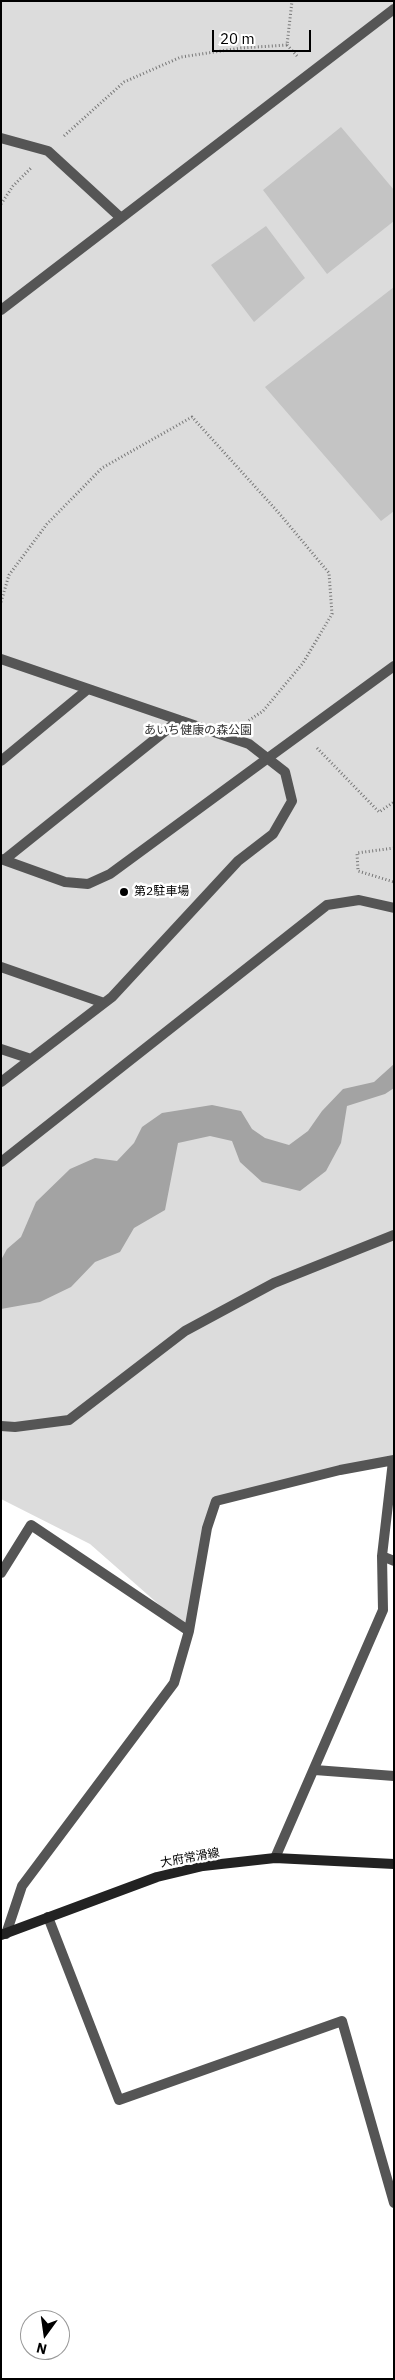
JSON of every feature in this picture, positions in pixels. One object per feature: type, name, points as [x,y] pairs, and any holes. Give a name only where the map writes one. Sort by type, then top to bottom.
[{"type":"main road","name":"大府常滑線","points":[[3,1935],[48,1916],[156,1877],[203,1866],[276,1858],[394,1864]]},
{"type":"street","points":[[1,310],[394,7],[390,1]]},
{"type":"street","points":[[1,138],[48,151],[121,218]]},
{"type":"street","points":[[1,659],[250,744],[285,772],[292,801],[272,834],[238,861],[112,997],[1,1082]]},
{"type":"street","points":[[2,860],[65,882],[88,884],[110,874],[394,666]]},
{"type":"street","points":[[1,761],[88,689]]},
{"type":"street","points":[[2,860],[178,720]]},
{"type":"street","points":[[1,1162],[327,905],[359,900],[394,908]]},
{"type":"street","points":[[1,967],[104,1003]]},
{"type":"street","points":[[1,1048],[31,1059]]},
{"type":"street","points":[[1,1426],[15,1427],[69,1420],[185,1331],[274,1283],[394,1235]]},
{"type":"street","points":[[3,1935],[22,1886],[174,1683],[189,1631],[207,1528],[216,1501],[340,1470],[394,1460],[382,1556],[383,1610],[276,1858]]},
{"type":"street","points":[[1,1573],[31,1525],[189,1631]]},
{"type":"street","points":[[382,1556],[394,1561]]},
{"type":"street","points":[[315,1770],[394,1776]]},
{"type":"street","points":[[48,1916],[119,2100],[342,2021],[394,2203]]},
{"type":"path","points":[[1,204],[13,186],[48,151],[124,82],[181,57],[241,48],[288,45],[292,1]]},
{"type":"path","points":[[1,602],[9,575],[47,524],[102,468],[192,417],[278,512],[329,573],[332,614],[303,663],[263,711],[242,724]]},
{"type":"path","points":[[302,732],[379,812],[394,802]]},
{"type":"path","points":[[394,848],[357,853],[358,871],[394,882]]},
{"type":"green space","name":"あいち健康の森公園","points":[[1,1],[394,1],[394,1460],[216,1501],[189,1631],[90,1544],[1,1499]]},
{"type":"shaded area","points":[[394,1064],[394,1088],[385,1094],[347,1106],[341,1143],[326,1171],[300,1191],[262,1182],[240,1162],[232,1141],[210,1136],[178,1143],[165,1210],[134,1228],[120,1252],[95,1262],[71,1287],[40,1302],[1,1309],[1,1260],[7,1249],[21,1237],[36,1202],[70,1169],[95,1158],[117,1161],[134,1143],[142,1127],[162,1113],[212,1105],[241,1111],[252,1129],[265,1138],[289,1145],[308,1131],[322,1111],[343,1089],[374,1082]]},
{"type":"building","points":[[341,127],[394,190],[394,221],[327,274],[263,190]]},
{"type":"building","points":[[266,226],[305,278],[254,322],[211,265]]},
{"type":"building","points":[[394,287],[394,511],[381,521],[265,387]]},
{"type":"place","name":"第2駐車場","points":[[124,892]]}]
